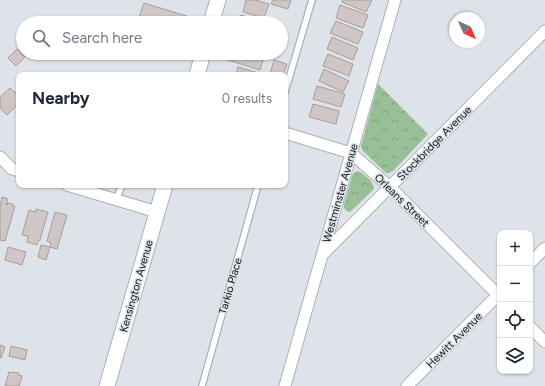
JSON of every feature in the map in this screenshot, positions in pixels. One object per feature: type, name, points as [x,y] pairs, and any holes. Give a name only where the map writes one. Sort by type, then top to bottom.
[{"type":"street","points":[[213,16],[218,0]]},
{"type":"street","name":"Westminster Avenue","points":[[285,386],[395,0]]},
{"type":"street","name":"Stockbridge Avenue","points":[[322,254],[545,31]]},
{"type":"street","points":[[198,72],[201,60]]},
{"type":"street","name":"Orleans Street","points":[[288,134],[351,153],[390,187],[497,293]]},
{"type":"street","points":[[0,157],[12,169],[16,170]]},
{"type":"street","points":[[77,188],[157,212]]},
{"type":"street","name":"Kensington Avenue","points":[[107,386],[164,188]]},
{"type":"street","points":[[533,260],[545,248]]},
{"type":"street","name":"Hewitt Avenue","points":[[407,386],[497,297]]},
{"type":"street","points":[[533,330],[545,342]]},
{"type":"lane","points":[[288,82],[312,0]]},
{"type":"lane","points":[[116,200],[121,188]]},
{"type":"lane","name":"Tarkio Place","points":[[202,386],[257,188]]},
{"type":"green space","points":[[378,84],[428,134],[393,171],[389,173],[386,173],[363,151],[361,146]]},
{"type":"green space","points":[[358,171],[370,180],[374,188],[350,212],[344,208],[344,205],[352,176]]},
{"type":"building","points":[[246,0],[255,0],[269,4],[265,16],[257,16],[243,12]]},
{"type":"building","points":[[273,0],[291,0],[288,9],[271,4]]},
{"type":"building","points":[[343,0],[372,0],[366,12],[342,2]]},
{"type":"building","points":[[144,3],[186,16],[139,16]]},
{"type":"building","points":[[340,5],[368,15],[363,28],[336,18]]},
{"type":"building","points":[[336,21],[363,32],[358,44],[330,33]]},
{"type":"building","points":[[332,37],[358,48],[353,60],[327,49]]},
{"type":"building","points":[[16,50],[16,60],[22,60],[16,66],[8,58]]},
{"type":"building","points":[[328,54],[353,64],[349,76],[323,66]]},
{"type":"building","points":[[228,60],[263,60],[260,70]]},
{"type":"building","points":[[274,60],[287,64],[284,72],[271,72]]},
{"type":"building","points":[[238,67],[255,72],[237,72]]},
{"type":"building","points":[[324,69],[349,81],[343,92],[319,81]]},
{"type":"building","points":[[317,86],[345,94],[341,107],[313,99]]},
{"type":"building","points":[[10,88],[15,93],[16,92],[16,106],[7,115],[0,108],[0,97]]},
{"type":"building","points":[[313,104],[339,111],[336,124],[309,117]]},
{"type":"building","points":[[2,197],[8,199],[6,204],[13,204],[12,206],[15,206],[5,241],[0,240],[0,206]]},
{"type":"building","points":[[36,209],[48,212],[40,240],[37,245],[27,242],[28,236],[22,235],[29,210],[36,212]]},
{"type":"building","points":[[55,212],[67,215],[57,249],[50,247],[51,243],[47,241]]},
{"type":"building","points":[[41,245],[50,247],[46,260],[38,257]]},
{"type":"building","points":[[8,247],[26,252],[22,265],[5,260]]},
{"type":"building","points":[[0,345],[5,347],[1,358],[0,358]]},
{"type":"building","points":[[11,346],[27,350],[25,360],[9,356]]},
{"type":"building","points":[[9,372],[19,373],[18,375],[22,376],[19,386],[5,386]]}]
